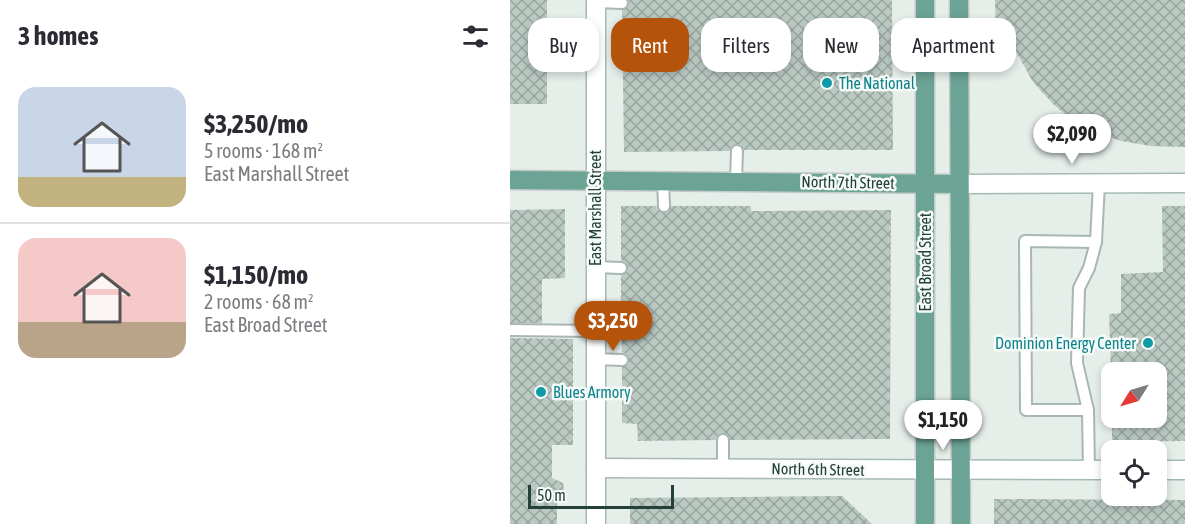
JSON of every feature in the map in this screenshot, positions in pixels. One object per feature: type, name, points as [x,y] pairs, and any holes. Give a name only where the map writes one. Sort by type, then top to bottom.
[{"type":"main road","name":"East Broad Street","points":[[925,0],[925,524]]},
{"type":"main road","name":"East Broad Street","points":[[959,0],[961,524]]},
{"type":"main road","name":"North 7th Street","points":[[510,180],[959,184]]},
{"type":"street","name":"East Marshall Street","points":[[596,1],[594,179],[596,524]]},
{"type":"street","name":"North 7th Street","points":[[959,184],[1185,183]]},
{"type":"street","name":"North 6th Street","points":[[596,468],[1101,470]]},
{"type":"street","points":[[1167,470],[1185,470]]},
{"type":"lane","points":[[596,1],[622,3]]},
{"type":"lane","points":[[736,181],[737,151]]},
{"type":"lane","points":[[663,180],[664,206]]},
{"type":"lane","points":[[1089,470],[1088,410],[1077,363],[1079,288],[1089,268],[1096,242],[1099,183]]},
{"type":"lane","points":[[1088,410],[1026,410],[1025,241],[1096,242]]},
{"type":"lane","points":[[595,267],[621,268]]},
{"type":"lane","points":[[510,330],[595,322],[621,315]]},
{"type":"lane","points":[[595,358],[622,360]]},
{"type":"lane","points":[[723,440],[723,468]]},
{"type":"building","points":[[510,0],[547,0],[547,18],[528,18],[528,72],[547,72],[547,104],[510,104]]},
{"type":"building","points":[[629,0],[892,0],[893,150],[744,150],[741,145],[737,144],[731,147],[730,151],[624,152],[623,72],[689,72],[689,18],[622,18],[622,10],[628,7]]},
{"type":"building","points":[[995,0],[1185,0],[1185,147],[1151,146],[1121,141],[1091,131],[1065,114],[1033,82],[1016,51],[1016,18],[995,18]]},
{"type":"building","points":[[621,206],[656,206],[664,213],[668,212],[671,206],[751,206],[751,211],[891,210],[890,439],[730,440],[727,434],[722,433],[717,436],[716,440],[638,441],[637,424],[622,423],[622,367],[628,364],[629,360],[622,352],[621,322],[627,320],[628,315],[626,309],[621,308],[621,275],[627,272],[628,268],[621,260]]},
{"type":"building","name":"Dominion Energy Center","points":[[1162,206],[1185,206],[1185,441],[1112,440],[1112,428],[1167,428],[1167,362],[1111,362],[1109,314],[1121,313],[1121,274],[1163,272]]},
{"type":"building","points":[[565,209],[565,278],[542,279],[542,323],[510,323],[510,210]]},
{"type":"building","name":"Blues Armory","points":[[510,338],[573,339],[573,445],[552,445],[552,478],[563,483],[565,497],[557,502],[557,524],[510,524]]},
{"type":"building","points":[[842,496],[872,524],[630,524],[630,498]]},
{"type":"building","points":[[994,499],[1101,500],[1101,506],[1167,506],[1167,500],[1185,500],[1185,524],[994,524]]},
{"type":"place","name":"The National","points":[[827,83]]},
{"type":"place","name":"Dominion Energy Center","points":[[1148,343]]},
{"type":"place","name":"Blues Armory","points":[[541,392]]}]
